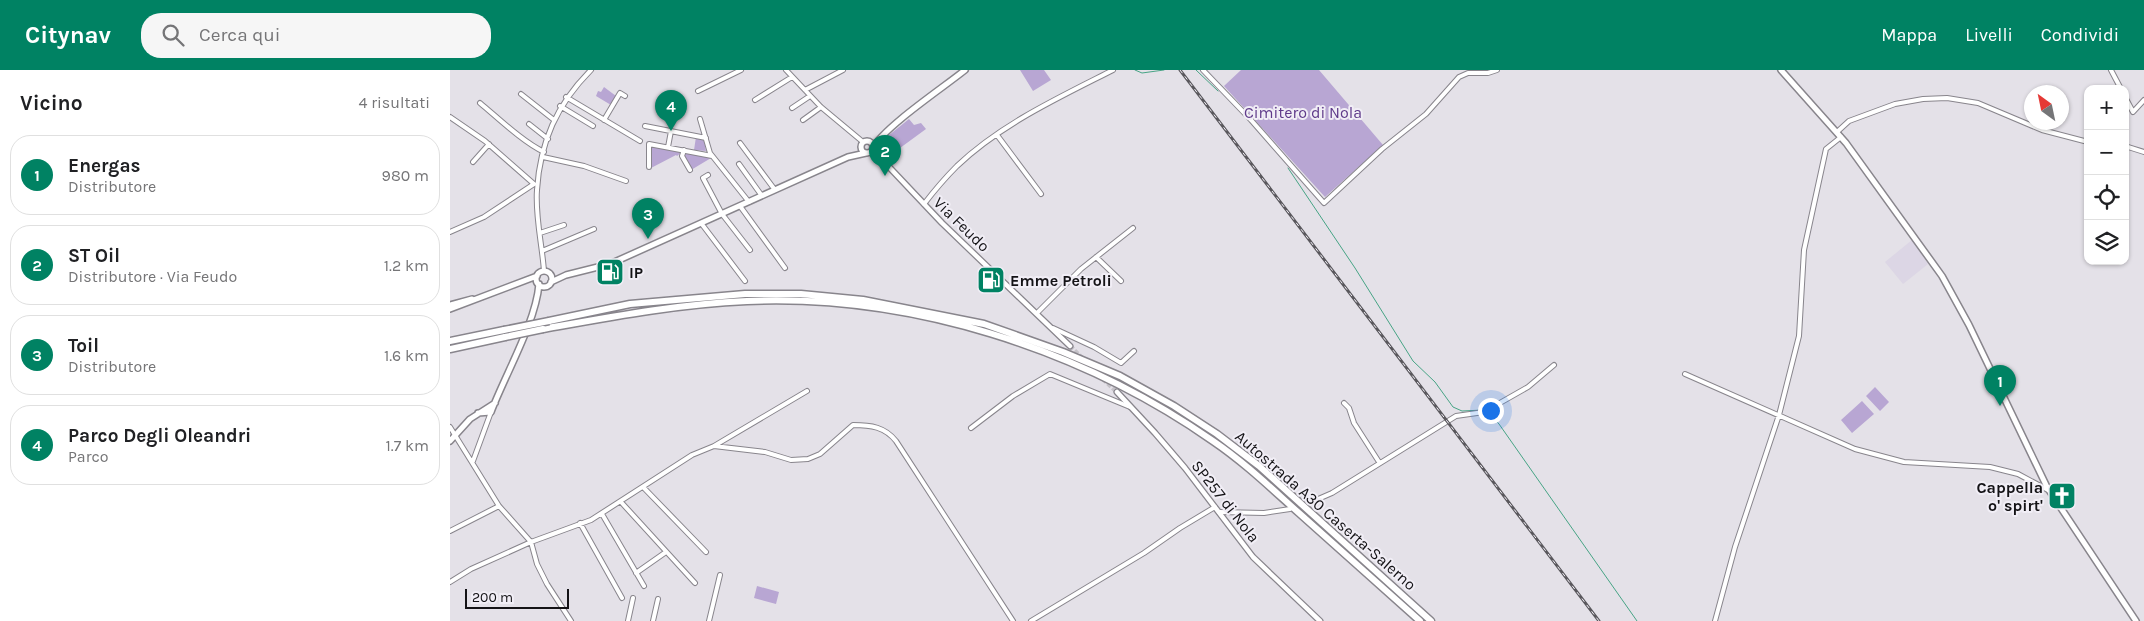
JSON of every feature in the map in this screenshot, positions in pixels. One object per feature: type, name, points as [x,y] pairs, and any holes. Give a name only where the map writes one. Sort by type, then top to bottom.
[{"type":"highway","name":"Autostrada A30 Caserta-Salerno","points":[[450,348],[549,321],[630,304],[745,294],[801,294],[863,300],[992,327],[1063,352],[1120,376],[1174,406],[1217,434],[1258,466],[1431,621]]},
{"type":"highway","name":"Autostrada A30 Caserta-Salerno","points":[[450,341],[543,329],[686,306],[748,301],[863,306],[924,317],[1008,341],[1061,358],[1116,383],[1214,441],[1253,472],[1420,621]]},
{"type":"main road","points":[[538,295],[551,282],[566,275],[610,264],[848,157],[871,151],[879,139],[965,70]]},
{"type":"main road","points":[[1781,70],[1839,134],[1942,276],[1969,325],[2050,491],[2136,621]]},
{"type":"main road","points":[[848,157],[864,143],[892,128]]},
{"type":"main road","points":[[864,143],[871,142],[871,151]]},
{"type":"main road","points":[[864,143],[861,150],[871,151]]},
{"type":"main road","points":[[450,310],[537,276],[544,271],[551,274],[566,275]]},
{"type":"main road","points":[[551,274],[551,282]]},
{"type":"main road","points":[[482,413],[491,412],[522,340],[538,295],[537,276]]},
{"type":"main road","points":[[517,283],[546,286]]},
{"type":"main road","points":[[450,305],[477,298]]},
{"type":"main road","points":[[450,441],[454,434],[495,403]]},
{"type":"street","points":[[544,271],[536,183],[543,154],[560,106],[590,70]]},
{"type":"street","points":[[698,91],[741,70]]},
{"type":"street","points":[[786,70],[810,96],[864,143]]},
{"type":"street","points":[[805,90],[843,70]]},
{"type":"street","points":[[924,204],[955,168],[997,135],[1029,115],[1113,70]]},
{"type":"street","points":[[1203,70],[1251,120],[1324,203],[1382,149],[1426,114],[1458,77],[1468,73],[1488,73],[1497,70]]},
{"type":"street","points":[[2111,70],[2119,85]]},
{"type":"street","points":[[755,100],[792,77]]},
{"type":"street","points":[[604,120],[620,93],[625,96]]},
{"type":"street","points":[[521,94],[554,120]]},
{"type":"street","points":[[792,108],[810,96]]},
{"type":"street","points":[[566,97],[640,141]]},
{"type":"street","points":[[1715,621],[1738,538],[1779,415],[1799,336],[1804,250],[1826,149],[1849,121],[1895,104],[1923,99],[1947,98],[1978,102],[2042,130],[2064,138],[2084,141]]},
{"type":"street","points":[[2129,104],[2133,112],[2144,100]]},
{"type":"street","points":[[480,102],[506,126],[543,154],[584,166],[626,182]]},
{"type":"street","points":[[560,106],[593,126]]},
{"type":"street","points":[[803,120],[822,107]]},
{"type":"street","points":[[450,117],[489,144],[536,183]]},
{"type":"street","points":[[700,119],[712,156],[749,202]]},
{"type":"street","points":[[529,124],[548,139]]},
{"type":"street","points":[[645,126],[706,138]]},
{"type":"street","points":[[668,147],[672,131]]},
{"type":"street","points":[[997,135],[1041,194]]},
{"type":"street","points":[[740,143],[775,190]]},
{"type":"street","points":[[473,162],[489,144]]},
{"type":"street","points":[[649,167],[648,144],[712,156]]},
{"type":"street","points":[[2129,147],[2144,152]]},
{"type":"street","points":[[684,150],[682,156],[690,170]]},
{"type":"street","name":"Via Feudo","points":[[871,151],[1070,346]]},
{"type":"street","points":[[739,164],[762,196]]},
{"type":"street","points":[[708,175],[703,178],[722,214],[750,250]]},
{"type":"street","points":[[450,232],[484,218],[536,183]]},
{"type":"street","points":[[740,206],[785,268]]},
{"type":"street","points":[[701,223],[745,282]]},
{"type":"street","points":[[540,233],[564,225]]},
{"type":"street","points":[[1037,313],[1096,257],[1133,228]]},
{"type":"street","points":[[542,251],[594,229]]},
{"type":"street","points":[[1096,257],[1121,281]]},
{"type":"street","points":[[1052,328],[1094,347],[1121,363],[1134,351]]},
{"type":"street","points":[[1309,503],[1332,493],[1379,462],[1456,416],[1486,410],[1528,387],[1554,365]]},
{"type":"street","points":[[971,428],[1007,400],[1050,374],[1130,406]]},
{"type":"street","points":[[1686,374],[1855,449],[1888,459],[1990,467],[2018,474],[2050,491]]},
{"type":"street","points":[[450,582],[471,569],[531,542],[602,514],[692,455],[714,446],[808,391]]},
{"type":"street","name":"SP257 di Nola","points":[[1117,392],[1155,433],[1253,557],[1318,619]]},
{"type":"street","points":[[1344,403],[1349,408],[1354,423],[1379,462]]},
{"type":"street","points":[[472,461],[491,412]]},
{"type":"street","points":[[482,413],[487,422]]},
{"type":"street","points":[[714,446],[759,451],[799,461],[820,454],[853,425],[875,426],[884,430],[892,436],[914,467],[1013,621]]},
{"type":"street","points":[[450,427],[499,506],[531,542],[537,564],[547,584],[571,621]]},
{"type":"street","points":[[644,488],[706,552]]},
{"type":"street","points":[[621,502],[695,583]]},
{"type":"street","points":[[450,531],[499,506]]},
{"type":"street","points":[[1032,621],[1144,553],[1215,507]]},
{"type":"street","points":[[1219,512],[1264,513],[1290,508]]},
{"type":"street","points":[[602,514],[644,586]]},
{"type":"street","points":[[580,523],[622,598]]},
{"type":"street","points":[[636,573],[666,552]]},
{"type":"street","points":[[709,621],[720,575]]},
{"type":"street","points":[[628,621],[633,598]]},
{"type":"street","points":[[653,621],[658,599]]},
{"type":"shaded area","points":[[1912,240],[1928,264],[1903,284],[1885,262]]},
{"type":"green space","points":[[1020,70],[1044,70],[1051,80],[1033,91]]},
{"type":"green space","name":"Cimitero di Nola","points":[[1241,70],[1319,70],[1383,145],[1325,197],[1224,86]]},
{"type":"green space","points":[[604,87],[616,96],[611,105],[596,96],[598,91],[601,92]]},
{"type":"green space","points":[[909,119],[914,125],[921,123],[926,129],[885,159],[878,151],[878,147],[883,140]]},
{"type":"green space","points":[[696,137],[704,140],[706,151],[694,150]]},
{"type":"green space","points":[[649,146],[682,152],[651,168]]},
{"type":"green space","points":[[685,152],[711,158],[691,170],[684,156]]},
{"type":"green space","points":[[1875,387],[1889,402],[1880,411],[1866,396]]},
{"type":"green space","points":[[1862,401],[1874,414],[1852,433],[1841,420]]},
{"type":"green space","points":[[2059,491],[2073,493],[2059,502],[2054,493]]},
{"type":"green space","points":[[757,586],[779,592],[776,604],[754,598]]},
{"type":"waterway","points":[[1135,70],[1142,73],[1164,70]]},
{"type":"waterway","points":[[1196,70],[1218,91]]},
{"type":"waterway","points":[[1288,168],[1355,268],[1413,361],[1435,382],[1453,407],[1462,411],[1484,410]]},
{"type":"waterway","points":[[1488,412],[1499,424],[1637,621]]},
{"type":"tunnel","points":[[1070,346],[1083,359]]},
{"type":"tunnel","points":[[1103,379],[1117,392]]},
{"type":"railway","points":[[1180,70],[1599,621]]},
{"type":"place","name":"Parco Degli Oleandri","points":[[671,131]]},
{"type":"place","name":"ST Oil","points":[[885,176]]},
{"type":"place","name":"Toil","points":[[648,239]]},
{"type":"place","name":"IP","points":[[610,272]]},
{"type":"place","name":"Emme Petroli","points":[[991,280]]},
{"type":"place","name":"Energas","points":[[2000,406]]},
{"type":"place","name":"Cappella o' spirt'","points":[[2062,496]]}]
